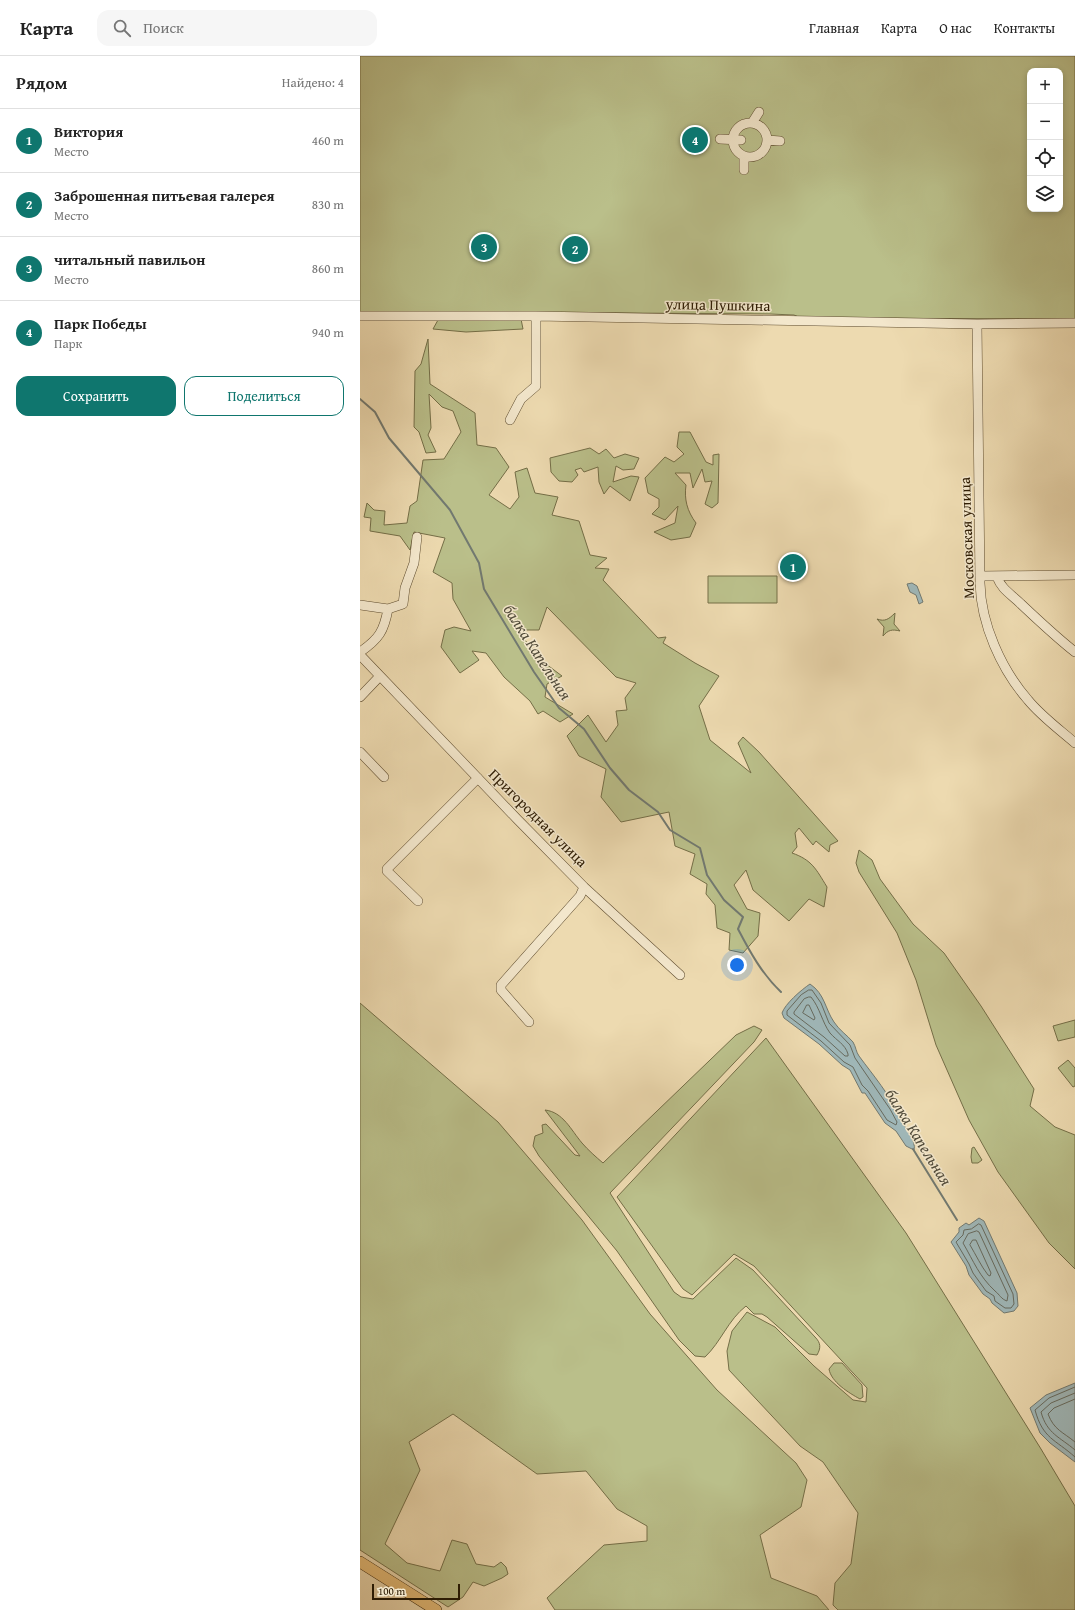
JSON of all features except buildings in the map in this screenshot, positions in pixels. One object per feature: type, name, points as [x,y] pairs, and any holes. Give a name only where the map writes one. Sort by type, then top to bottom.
[{"type":"main road","points":[[360,1562],[436,1610]]},
{"type":"street","points":[[755,127],[759,112]]},
{"type":"street","points":[[743,124],[755,127],[765,132],[767,140],[765,149],[756,151],[751,158],[744,157],[735,149],[737,139],[733,134],[739,126],[743,124]]},
{"type":"street","points":[[720,138],[737,139]]},
{"type":"street","points":[[767,140],[780,141]]},
{"type":"street","points":[[744,157],[744,170]]},
{"type":"street","name":"улица Пушкина","points":[[360,316],[536,316],[977,324],[1075,323]]},
{"type":"street","points":[[510,420],[520,399],[536,386],[536,316]]},
{"type":"street","name":"Московская улица","points":[[977,324],[981,595],[984,612],[1000,658],[1013,681],[1028,702],[1075,743]]},
{"type":"street","points":[[360,605],[388,609],[403,604],[405,588],[414,563],[417,537]]},
{"type":"street","points":[[981,576],[1075,575]]},
{"type":"street","points":[[997,577],[1001,587],[1020,602],[1046,628],[1075,652]]},
{"type":"street","points":[[360,652],[371,645],[380,635],[385,624],[388,609]]},
{"type":"street","name":"Пригородная улица","points":[[360,655],[584,886],[680,975]]},
{"type":"street","points":[[360,697],[380,676]]},
{"type":"street","points":[[360,752],[384,777]]},
{"type":"street","points":[[418,901],[387,871],[387,869],[478,778]]},
{"type":"street","points":[[529,1022],[501,990],[501,985],[580,896],[584,886]]},
{"type":"green space","points":[[360,56],[1075,56],[1075,319],[801,318],[794,315],[770,314],[360,312]]},
{"type":"green space","points":[[521,319],[523,329],[466,332],[433,329],[438,320]]},
{"type":"green space","points":[[428,339],[430,384],[475,413],[477,445],[496,448],[509,467],[489,495],[510,509],[519,497],[515,472],[527,468],[535,493],[558,497],[552,515],[579,521],[590,555],[607,558],[595,568],[609,569],[603,580],[658,638],[666,637],[663,643],[719,676],[699,706],[710,740],[751,773],[738,743],[743,737],[759,752],[838,841],[830,845],[829,852],[816,841],[813,845],[799,828],[795,833],[797,847],[792,853],[809,862],[820,875],[827,887],[824,907],[809,899],[789,921],[753,890],[746,870],[734,885],[747,909],[760,913],[758,936],[743,953],[729,950],[730,933],[717,928],[715,905],[706,894],[707,884],[690,874],[695,854],[675,846],[669,812],[621,822],[601,797],[606,769],[579,756],[567,736],[588,715],[606,742],[618,725],[616,711],[627,710],[625,698],[636,683],[616,677],[547,607],[539,630],[516,630],[546,664],[562,676],[547,684],[545,697],[573,714],[560,722],[543,711],[538,714],[530,701],[504,677],[486,653],[472,651],[479,660],[460,673],[441,647],[445,630],[454,627],[471,631],[453,599],[452,583],[433,572],[445,538],[414,532],[410,550],[400,536],[370,531],[371,518],[364,517],[367,503],[374,510],[385,511],[384,525],[407,523],[410,506],[417,501],[423,460],[444,459],[461,432],[453,411],[442,407],[429,394],[431,428],[428,435],[436,452],[426,453],[419,432],[414,427],[415,371],[421,364]]},
{"type":"green space","points":[[679,432],[690,432],[706,462],[713,465],[713,455],[719,454],[718,503],[712,508],[705,504],[712,481],[705,482],[702,469],[693,488],[690,473],[675,473],[686,485],[685,495],[687,505],[690,514],[696,523],[690,537],[671,540],[654,532],[675,523],[678,506],[665,520],[652,514],[659,507],[659,499],[648,493],[645,478],[665,457],[674,462],[684,454],[677,447]]},
{"type":"green space","points":[[590,448],[599,454],[606,449],[614,458],[625,454],[639,458],[634,469],[623,470],[616,466],[613,482],[631,476],[639,477],[630,501],[610,486],[604,494],[599,482],[598,467],[584,472],[581,468],[575,470],[578,475],[572,482],[559,481],[551,472],[550,458]]},
{"type":"green space","points":[[708,576],[777,576],[777,603],[708,603]]},
{"type":"green space","points":[[895,613],[894,624],[900,631],[890,630],[883,636],[884,627],[877,619],[887,619]]},
{"type":"green space","points":[[859,850],[872,860],[880,879],[913,924],[944,953],[981,1006],[1034,1089],[1030,1106],[1055,1127],[1075,1135],[1075,1269],[1049,1243],[998,1172],[969,1120],[936,1045],[916,980],[897,933],[859,872],[856,863]]},
{"type":"green space","points":[[360,1003],[498,1122],[582,1220],[650,1314],[717,1390],[796,1463],[807,1480],[801,1507],[760,1535],[771,1578],[817,1596],[829,1610],[555,1610],[547,1598],[604,1545],[647,1541],[647,1526],[617,1509],[586,1471],[537,1474],[453,1414],[409,1442],[420,1470],[385,1544],[407,1563],[440,1571],[452,1540],[467,1544],[476,1564],[494,1567],[501,1562],[506,1567],[508,1574],[484,1586],[473,1582],[463,1597],[448,1607],[360,1550]]},
{"type":"green space","points":[[1075,1020],[1075,1037],[1058,1041],[1053,1026]]},
{"type":"green space","points":[[754,1026],[762,1030],[754,1042],[610,1193],[674,1292],[681,1297],[693,1299],[736,1258],[753,1270],[817,1339],[820,1348],[817,1355],[809,1354],[767,1317],[762,1314],[754,1314],[746,1306],[729,1324],[716,1345],[705,1357],[695,1356],[679,1340],[617,1251],[539,1156],[533,1146],[535,1136],[543,1133],[542,1125],[546,1124],[575,1155],[580,1156],[545,1110],[551,1111],[562,1118],[584,1146],[603,1163],[736,1035]]},
{"type":"green space","points":[[766,1038],[906,1233],[1075,1506],[1075,1610],[838,1610],[833,1605],[835,1583],[851,1564],[858,1513],[823,1462],[800,1446],[729,1370],[727,1351],[732,1331],[747,1312],[775,1327],[814,1366],[853,1400],[866,1402],[867,1388],[754,1266],[734,1254],[692,1295],[683,1289],[617,1197]]},
{"type":"green space","points":[[1068,1060],[1075,1068],[1075,1086],[1073,1087],[1058,1068]]},
{"type":"green space","points":[[974,1147],[982,1160],[978,1163],[972,1163],[972,1148]]},
{"type":"green space","points":[[834,1363],[842,1363],[862,1385],[863,1397],[860,1399],[837,1383],[830,1374],[829,1369]]},
{"type":"water","points":[[912,583],[917,586],[923,602],[919,604],[916,595],[910,592],[907,584]]},
{"type":"water","points":[[810,984],[819,992],[838,1028],[853,1042],[857,1053],[881,1085],[912,1138],[914,1142],[914,1150],[906,1146],[896,1131],[885,1123],[865,1093],[862,1093],[850,1070],[842,1065],[819,1044],[784,1018],[782,1013],[786,1006],[798,993]]},
{"type":"water","points":[[979,1218],[984,1221],[1017,1293],[1018,1306],[1014,1311],[1004,1313],[983,1294],[969,1275],[966,1266],[951,1242],[959,1232],[959,1228],[966,1223],[969,1225]]},
{"type":"water","points":[[1075,1383],[1075,1462],[1050,1443],[1040,1433],[1030,1408],[1046,1395]]},
{"type":"waterway","name":"балка Капельная","points":[[360,399],[375,412],[389,438],[450,510],[479,563],[484,589],[534,672],[559,708],[584,729],[610,768],[629,790],[658,812],[670,830],[700,848],[707,875],[724,900],[743,917],[738,929],[762,970],[781,992]]},
{"type":"waterway","name":"балка Капельная","points":[[913,1149],[957,1220]]},
{"type":"place","name":"Парк Победы","points":[[695,140]]},
{"type":"place","name":"читальный павильон","points":[[484,247]]},
{"type":"place","name":"Заброшенная питьевая галерея","points":[[575,249]]},
{"type":"place","name":"Виктория","points":[[793,567]]}]
